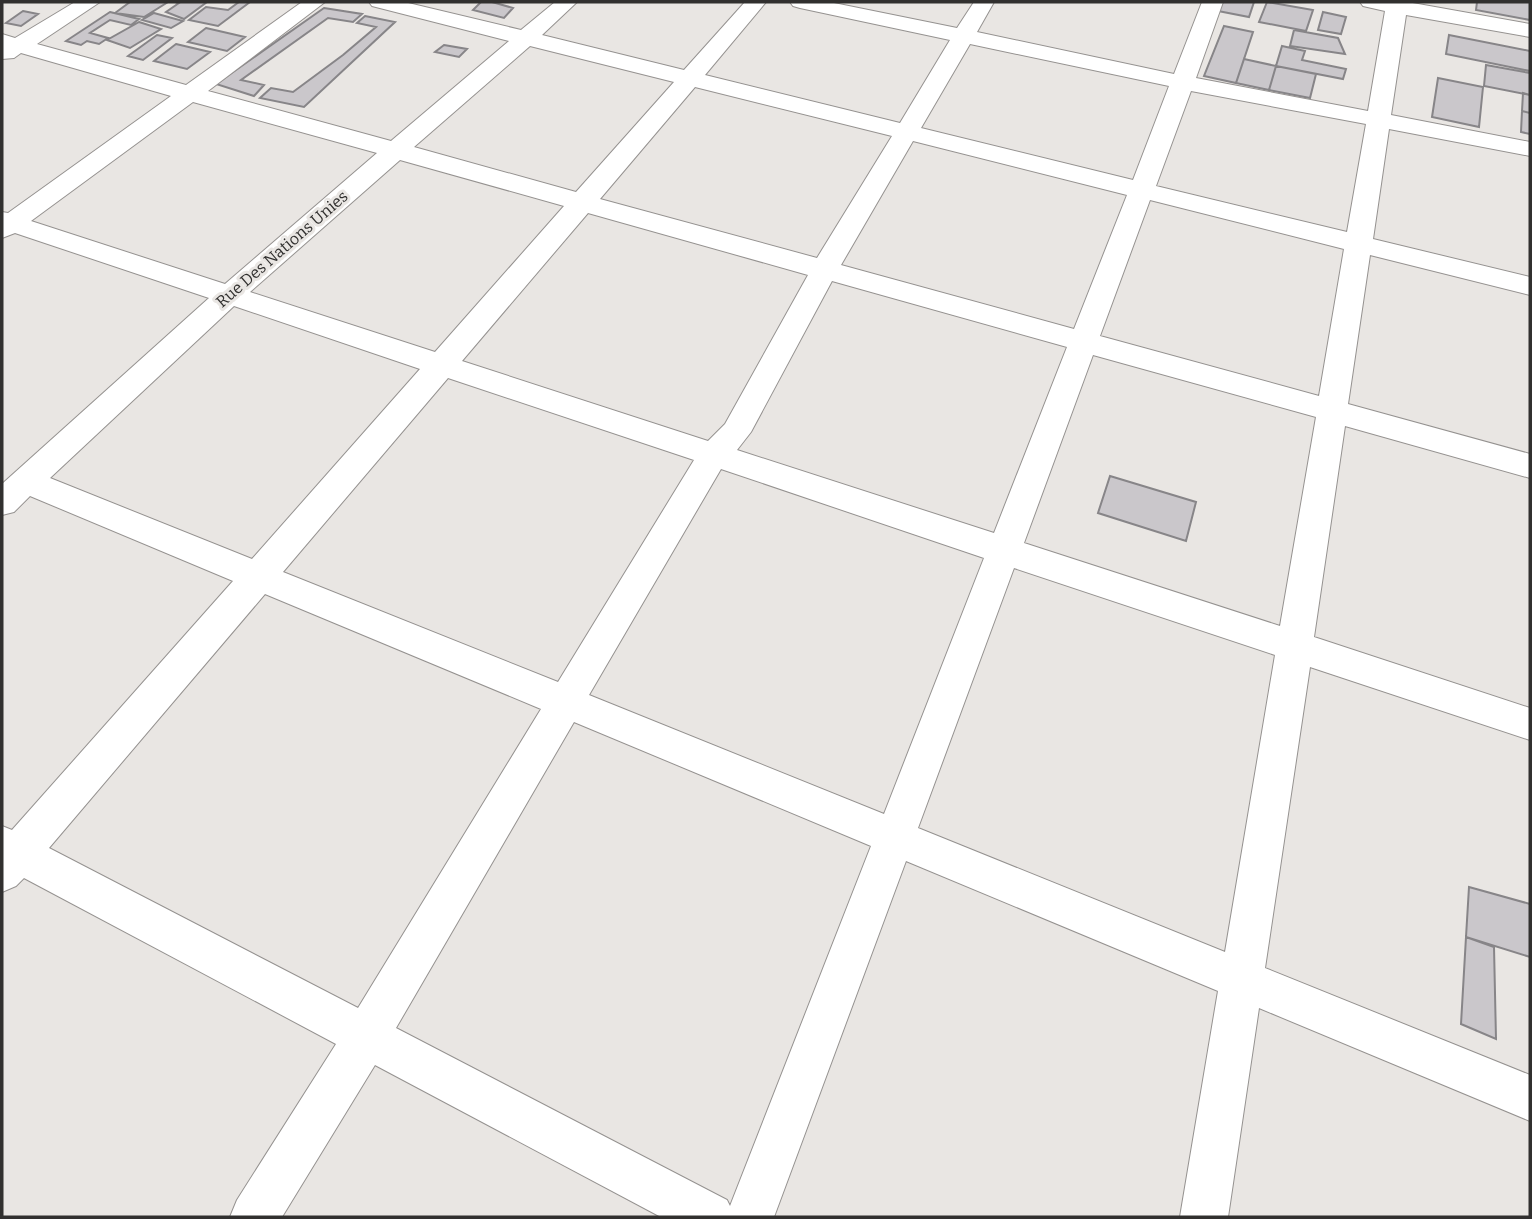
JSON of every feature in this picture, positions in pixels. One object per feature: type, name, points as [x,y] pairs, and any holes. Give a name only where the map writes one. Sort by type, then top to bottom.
[{"type":"street","points":[[7,47],[89,2]]},
{"type":"street","points":[[5,224],[315,2]]},
{"type":"street","points":[[379,2],[1530,286]]},
{"type":"street","name":"Rue Des Nations Unies","points":[[14,492],[229,295],[567,2]]},
{"type":"street","points":[[710,1217],[366,1037],[7,857],[258,576],[755,2]]},
{"type":"street","points":[[800,2],[1182,82],[1530,149]]},
{"type":"street","points":[[254,1217],[366,1037],[713,454],[736,432],[824,270],[984,2]]},
{"type":"street","points":[[750,1217],[1213,2]]},
{"type":"street","points":[[1204,1217],[1378,121],[1388,3],[1530,30]]},
{"type":"street","points":[[7,47],[190,93],[1530,466]]},
{"type":"street","points":[[5,224],[229,295],[1530,724]]},
{"type":"street","points":[[14,492],[258,576],[1530,1098]]},
{"type":"building","points":[[130,2],[168,2],[144,17],[115,13]]},
{"type":"building","points":[[175,2],[207,2],[184,19],[166,12],[179,3]]},
{"type":"building","points":[[239,2],[250,2],[218,26],[189,20],[206,7],[228,10]]},
{"type":"building","points":[[481,2],[513,8],[504,18],[473,10]]},
{"type":"building","points":[[1222,2],[1254,2],[1249,17],[1218,11]]},
{"type":"building","points":[[1267,2],[1313,10],[1306,31],[1259,22]]},
{"type":"building","points":[[1477,2],[1530,2],[1530,20],[1476,10]]},
{"type":"building","points":[[324,8],[362,14],[353,22],[328,18],[241,80],[264,85],[254,96],[216,84]]},
{"type":"building","points":[[23,11],[38,14],[21,26],[6,23]]},
{"type":"building","points":[[110,12],[139,19],[131,25],[110,20],[90,33],[108,38],[99,44],[87,41],[81,45],[66,41]]},
{"type":"building","points":[[1323,12],[1346,17],[1341,34],[1318,30]]},
{"type":"building","points":[[154,13],[183,21],[171,28],[142,20]]},
{"type":"building","points":[[365,16],[395,22],[304,107],[260,98],[271,88],[293,92],[343,55],[376,27],[357,23]]},
{"type":"building","points":[[139,22],[161,29],[130,48],[107,40]]},
{"type":"building","points":[[1224,26],[1253,32],[1236,83],[1204,76]]},
{"type":"building","points":[[206,28],[245,37],[227,51],[188,42]]},
{"type":"building","points":[[1294,30],[1338,38],[1345,54],[1290,46]]},
{"type":"building","points":[[157,35],[172,38],[143,60],[128,56]]},
{"type":"building","points":[[1449,35],[1530,51],[1530,71],[1446,54]]},
{"type":"building","points":[[176,44],[210,52],[187,69],[154,61]]},
{"type":"building","points":[[444,45],[467,49],[459,57],[435,52]]},
{"type":"building","points":[[1282,46],[1305,51],[1302,60],[1346,69],[1343,79],[1276,66]]},
{"type":"building","points":[[1244,59],[1276,66],[1269,90],[1236,83]]},
{"type":"building","points":[[1486,65],[1530,73],[1530,95],[1484,86]]},
{"type":"building","points":[[1276,66],[1316,74],[1310,98],[1269,90]]},
{"type":"building","points":[[1438,78],[1483,87],[1479,127],[1432,117]]},
{"type":"building","points":[[1523,93],[1530,95],[1530,113],[1522,111]]},
{"type":"building","points":[[1522,111],[1530,113],[1530,134],[1521,132]]},
{"type":"building","points":[[1110,476],[1196,502],[1186,541],[1098,513]]},
{"type":"building","points":[[1469,887],[1530,904],[1530,957],[1466,937]]},
{"type":"building","points":[[1466,937],[1494,947],[1496,1039],[1461,1024]]}]
